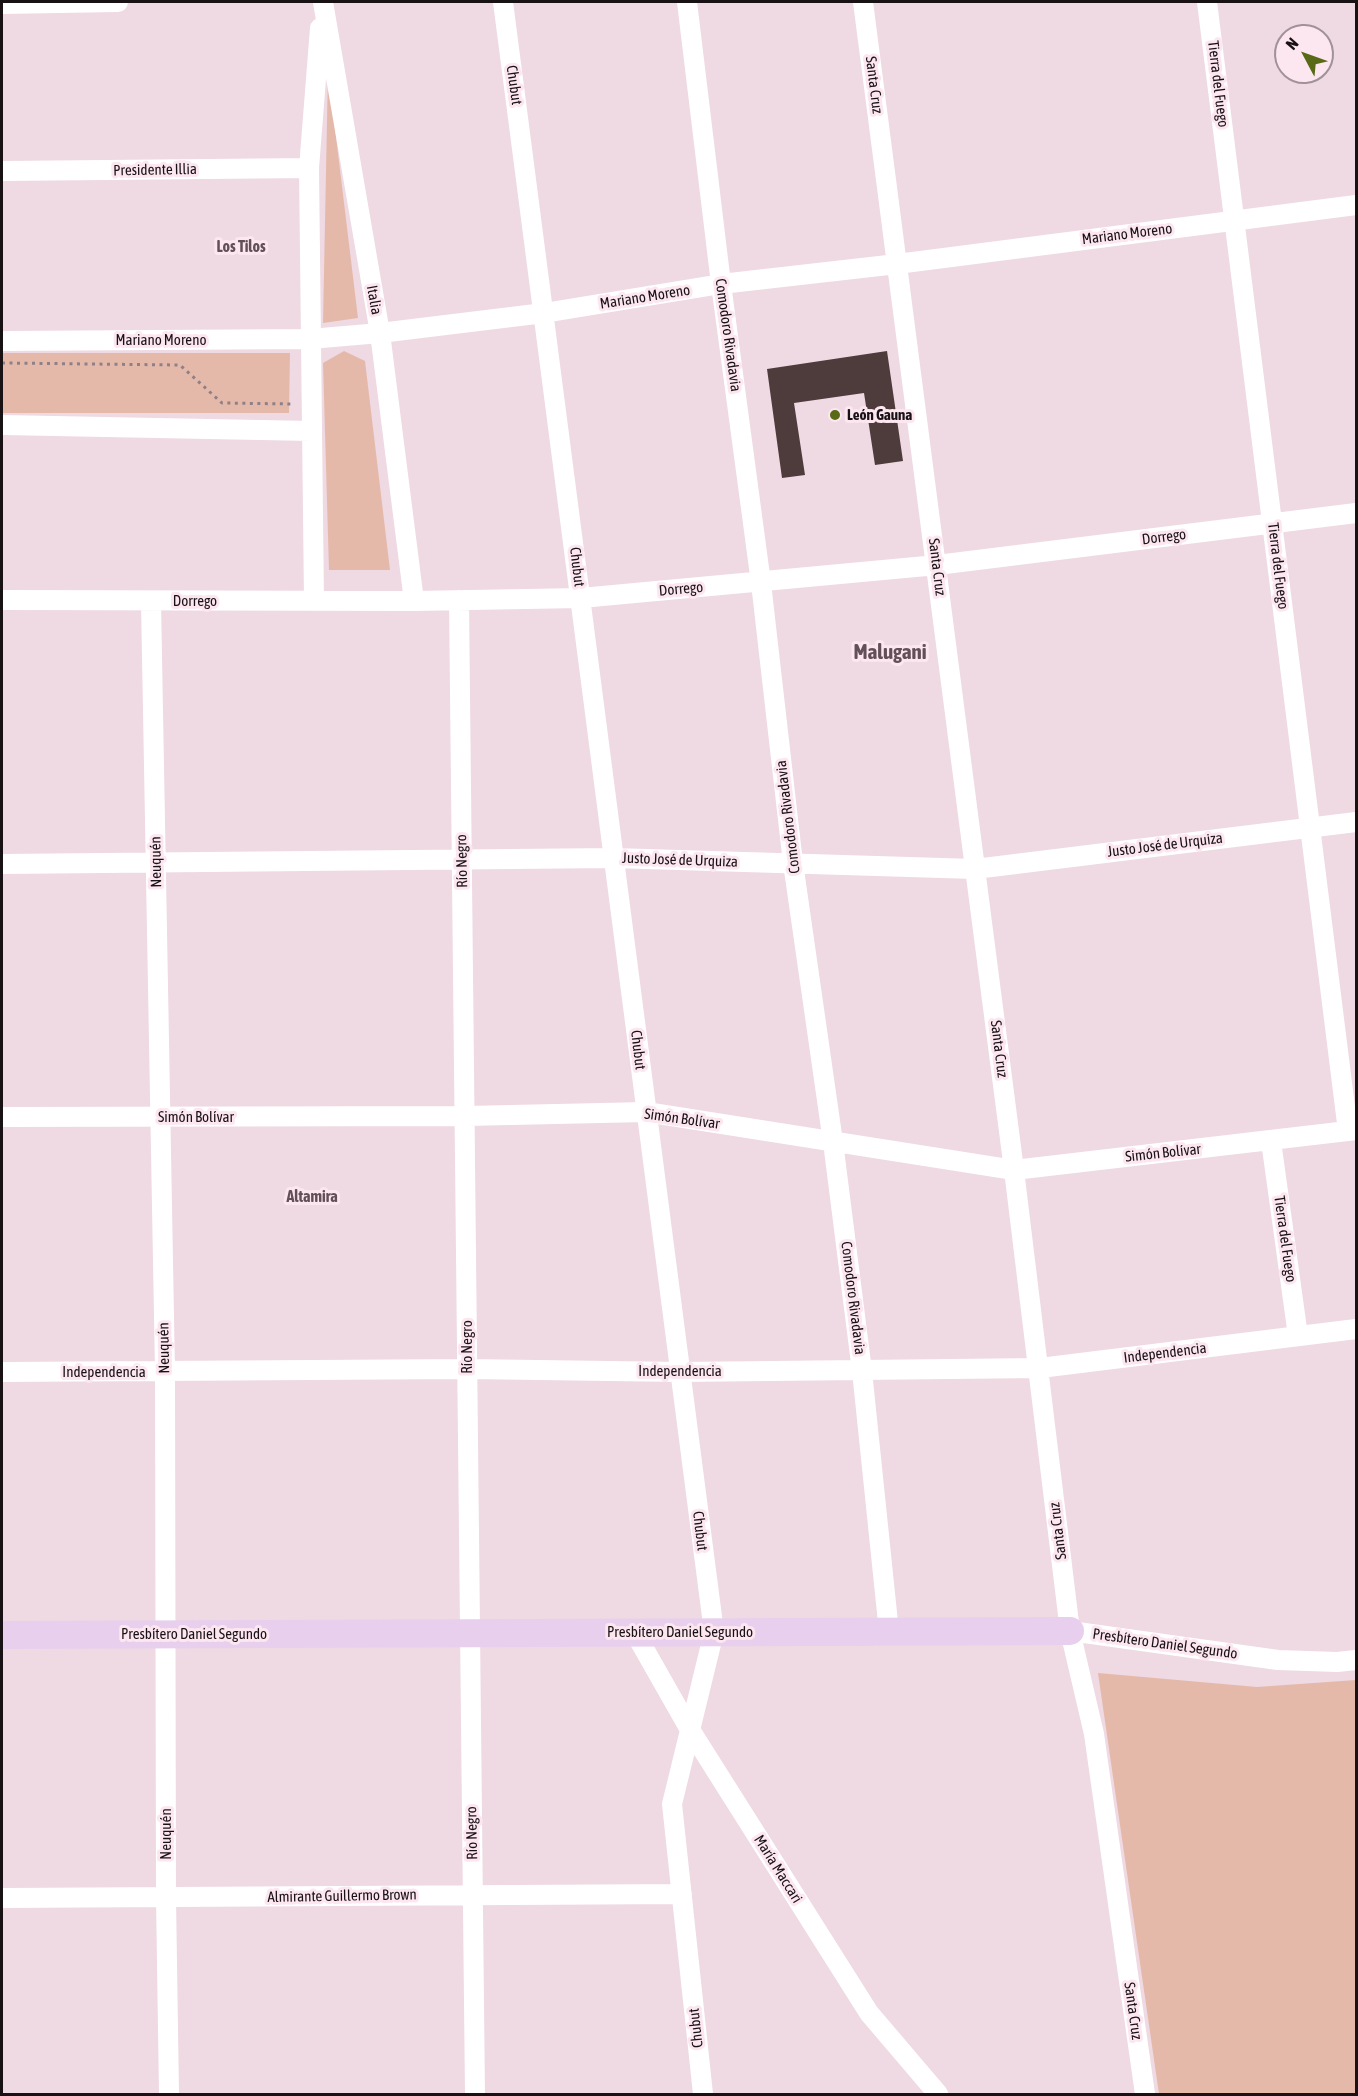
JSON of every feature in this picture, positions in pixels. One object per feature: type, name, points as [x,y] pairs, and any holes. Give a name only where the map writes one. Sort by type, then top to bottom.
[{"type":"main road","name":"Presbítero Daniel Segundo","points":[[2,1635],[1070,1631]]},
{"type":"street","points":[[2,4],[118,2]]},
{"type":"street","points":[[314,601],[309,168],[322,2]]},
{"type":"street","name":"Italia","points":[[322,2],[380,333],[414,601]]},
{"type":"street","name":"Chubut","points":[[503,2],[714,1632],[672,1804],[704,2094]]},
{"type":"street","name":"Comodoro Rivadavia","points":[[687,2],[721,284],[761,583],[793,863],[833,1142],[862,1371],[890,1632]]},
{"type":"street","name":"Santa Cruz","points":[[863,2],[1040,1368],[1070,1631],[1094,1734],[1145,2094]]},
{"type":"street","name":"Tierra del Fuego","points":[[1207,2],[1352,1131]]},
{"type":"street","name":"Presidente Illia","points":[[2,171],[309,168]]},
{"type":"street","name":"Mariano Moreno","points":[[2,341],[310,339],[380,333],[544,313],[721,284],[897,264],[1356,205]]},
{"type":"street","points":[[2,425],[312,431]]},
{"type":"street","name":"Dorrego","points":[[2,600],[414,601],[581,598],[937,565],[1356,513]]},
{"type":"street","name":"Río Negro","points":[[459,600],[475,2094]]},
{"type":"street","name":"Neuquén","points":[[151,601],[165,1372],[166,1898],[170,2094]]},
{"type":"street","name":"Justo José de Urquiza","points":[[2,864],[613,858],[975,869],[1356,822]]},
{"type":"street","name":"Simón Bolívar","points":[[2,1117],[466,1116],[646,1112],[1014,1170],[1352,1131]]},
{"type":"street","name":"Tierra del Fuego","points":[[1271,1141],[1298,1336]]},
{"type":"street","name":"Independencia","points":[[2,1372],[467,1369],[680,1372],[1040,1368],[1356,1329]]},
{"type":"street","name":"Presbítero Daniel Segundo","points":[[1070,1631],[1278,1660],[1337,1662],[1356,1660]]},
{"type":"street","name":"María Maccari","points":[[635,1633],[689,1728],[868,2013],[938,2094]]},
{"type":"street","name":"Almirante Guillermo Brown","points":[[2,1898],[682,1894]]},
{"type":"path","points":[[2,363],[180,365],[222,403],[311,404]]},
{"type":"shaded area","points":[[328,71],[358,318],[323,323]]},
{"type":"shaded area","points":[[344,351],[365,361],[390,570],[329,570],[323,363]]},
{"type":"shaded area","points":[[2,353],[290,353],[289,413],[2,413]]},
{"type":"shaded area","points":[[1098,1673],[1257,1687],[1356,1680],[1356,2094],[1159,2094]]},
{"type":"building","name":"León Gauna","points":[[887,351],[903,461],[875,465],[864,393],[794,403],[805,475],[782,478],[767,369]]},
{"type":"place","name":"León Gauna","points":[[835,415]]},
{"type":"district","name":"Los Tilos","points":[[241,247]]},
{"type":"district","name":"Malugani","points":[[890,652]]},
{"type":"district","name":"Altamira","points":[[312,1197]]}]
